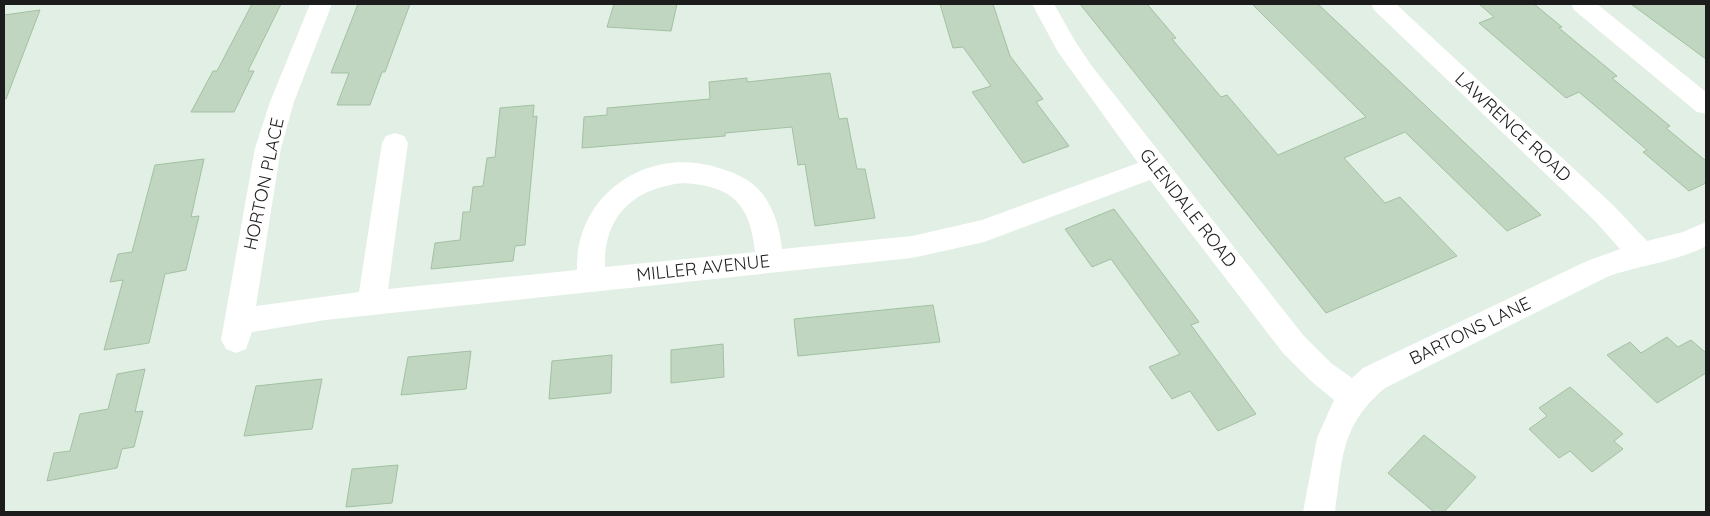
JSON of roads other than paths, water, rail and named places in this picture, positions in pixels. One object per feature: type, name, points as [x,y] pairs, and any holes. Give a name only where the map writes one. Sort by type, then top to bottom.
[{"type":"street","name":"HORTON PLACE","points":[[238,331],[268,148],[282,102],[321,4]]},
{"type":"street","name":"GLENDALE ROAD","points":[[1043,4],[1066,46],[1083,71],[1293,344],[1321,372],[1352,396]]},
{"type":"street","name":"LAWRENCE ROAD","points":[[1382,4],[1610,219],[1642,254]]},
{"type":"street","points":[[1582,4],[1706,106]]},
{"type":"street","points":[[372,303],[395,143]]},
{"type":"street","name":"MILLER AVENUE","points":[[238,331],[372,303],[912,247],[961,238],[984,231],[1155,167]]},
{"type":"street","points":[[592,280],[590,264],[595,232],[602,218],[612,205],[637,184],[651,178],[683,174],[717,178],[743,191],[760,212],[765,226],[770,262]]},
{"type":"street","name":"BARTONS LANE","points":[[1320,512],[1328,450],[1338,421],[1352,396],[1374,378],[1597,269],[1642,254],[1689,242],[1706,233]]}]
